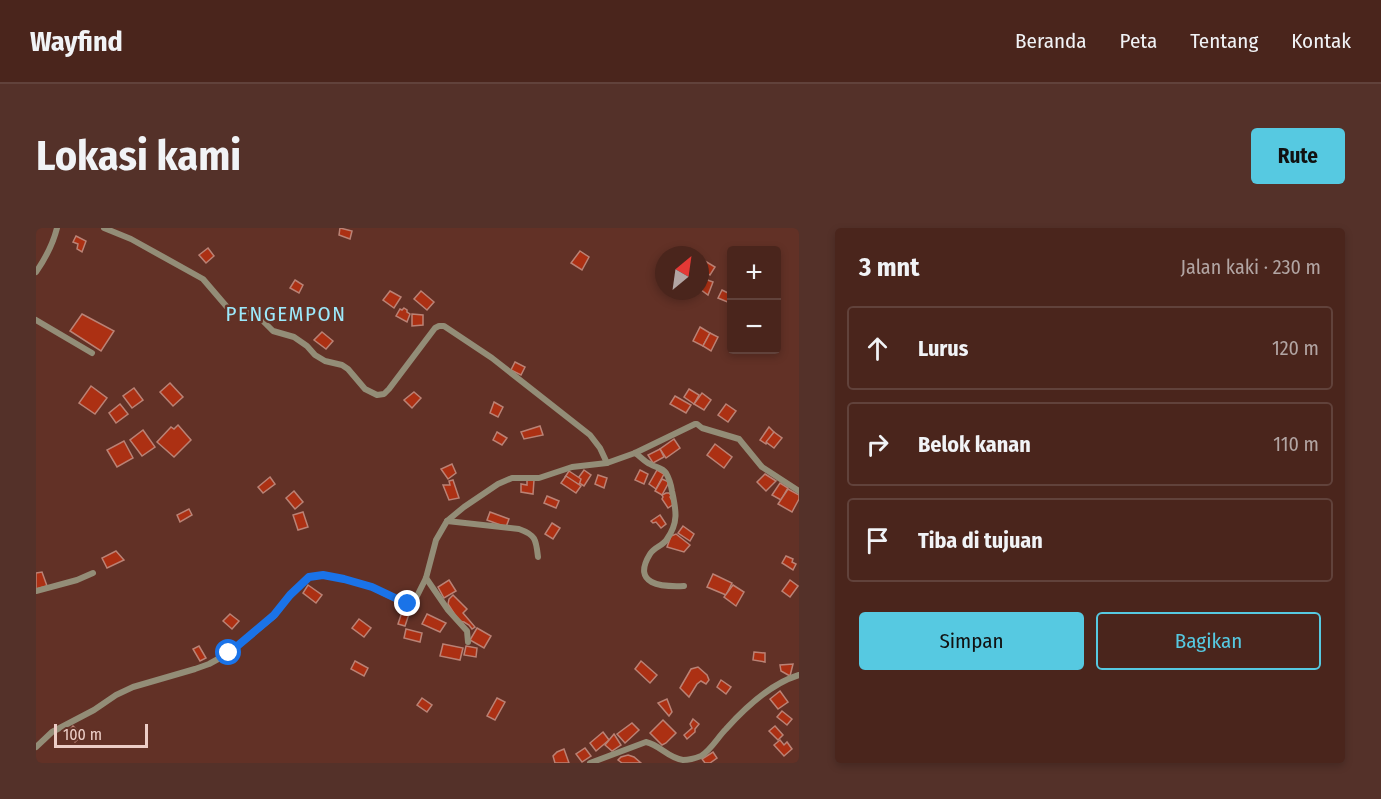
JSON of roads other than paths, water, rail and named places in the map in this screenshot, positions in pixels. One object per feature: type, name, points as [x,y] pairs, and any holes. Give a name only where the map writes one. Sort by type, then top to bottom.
[{"type":"street","points":[[36,272],[54,239],[57,228]]},
{"type":"street","points":[[105,228],[131,239],[203,279],[227,307],[234,311],[253,313],[273,331],[294,337],[315,355],[342,365],[365,388],[377,395],[384,394],[389,389],[435,328],[444,326],[492,358],[590,435],[600,448],[607,463]]},
{"type":"street","points":[[36,320],[92,353]]},
{"type":"street","points":[[36,747],[52,732],[94,710],[116,695],[133,687],[209,664],[229,653],[274,615],[309,577],[323,575],[344,579],[372,587],[408,604],[414,602],[426,578],[436,540],[447,521],[483,493],[505,480],[539,478],[572,467],[607,463],[635,453],[693,424],[698,424],[702,428],[740,439],[762,467],[799,491]]},
{"type":"street","points":[[635,453],[650,465],[663,470],[667,475],[676,505],[676,516],[670,534],[664,544],[651,552],[647,559],[645,573],[647,579],[657,586],[684,586]]},
{"type":"street","points":[[447,521],[525,531],[537,542],[538,557]]},
{"type":"street","points":[[36,591],[77,580],[93,573]]},
{"type":"street","points":[[426,578],[448,610],[467,631],[468,642]]},
{"type":"street","points":[[590,763],[646,742],[654,744],[666,754],[676,758],[686,760],[699,757],[737,717],[772,687],[799,675]]},
{"type":"district","name":"PENGEMPON","points":[[286,314]]}]
